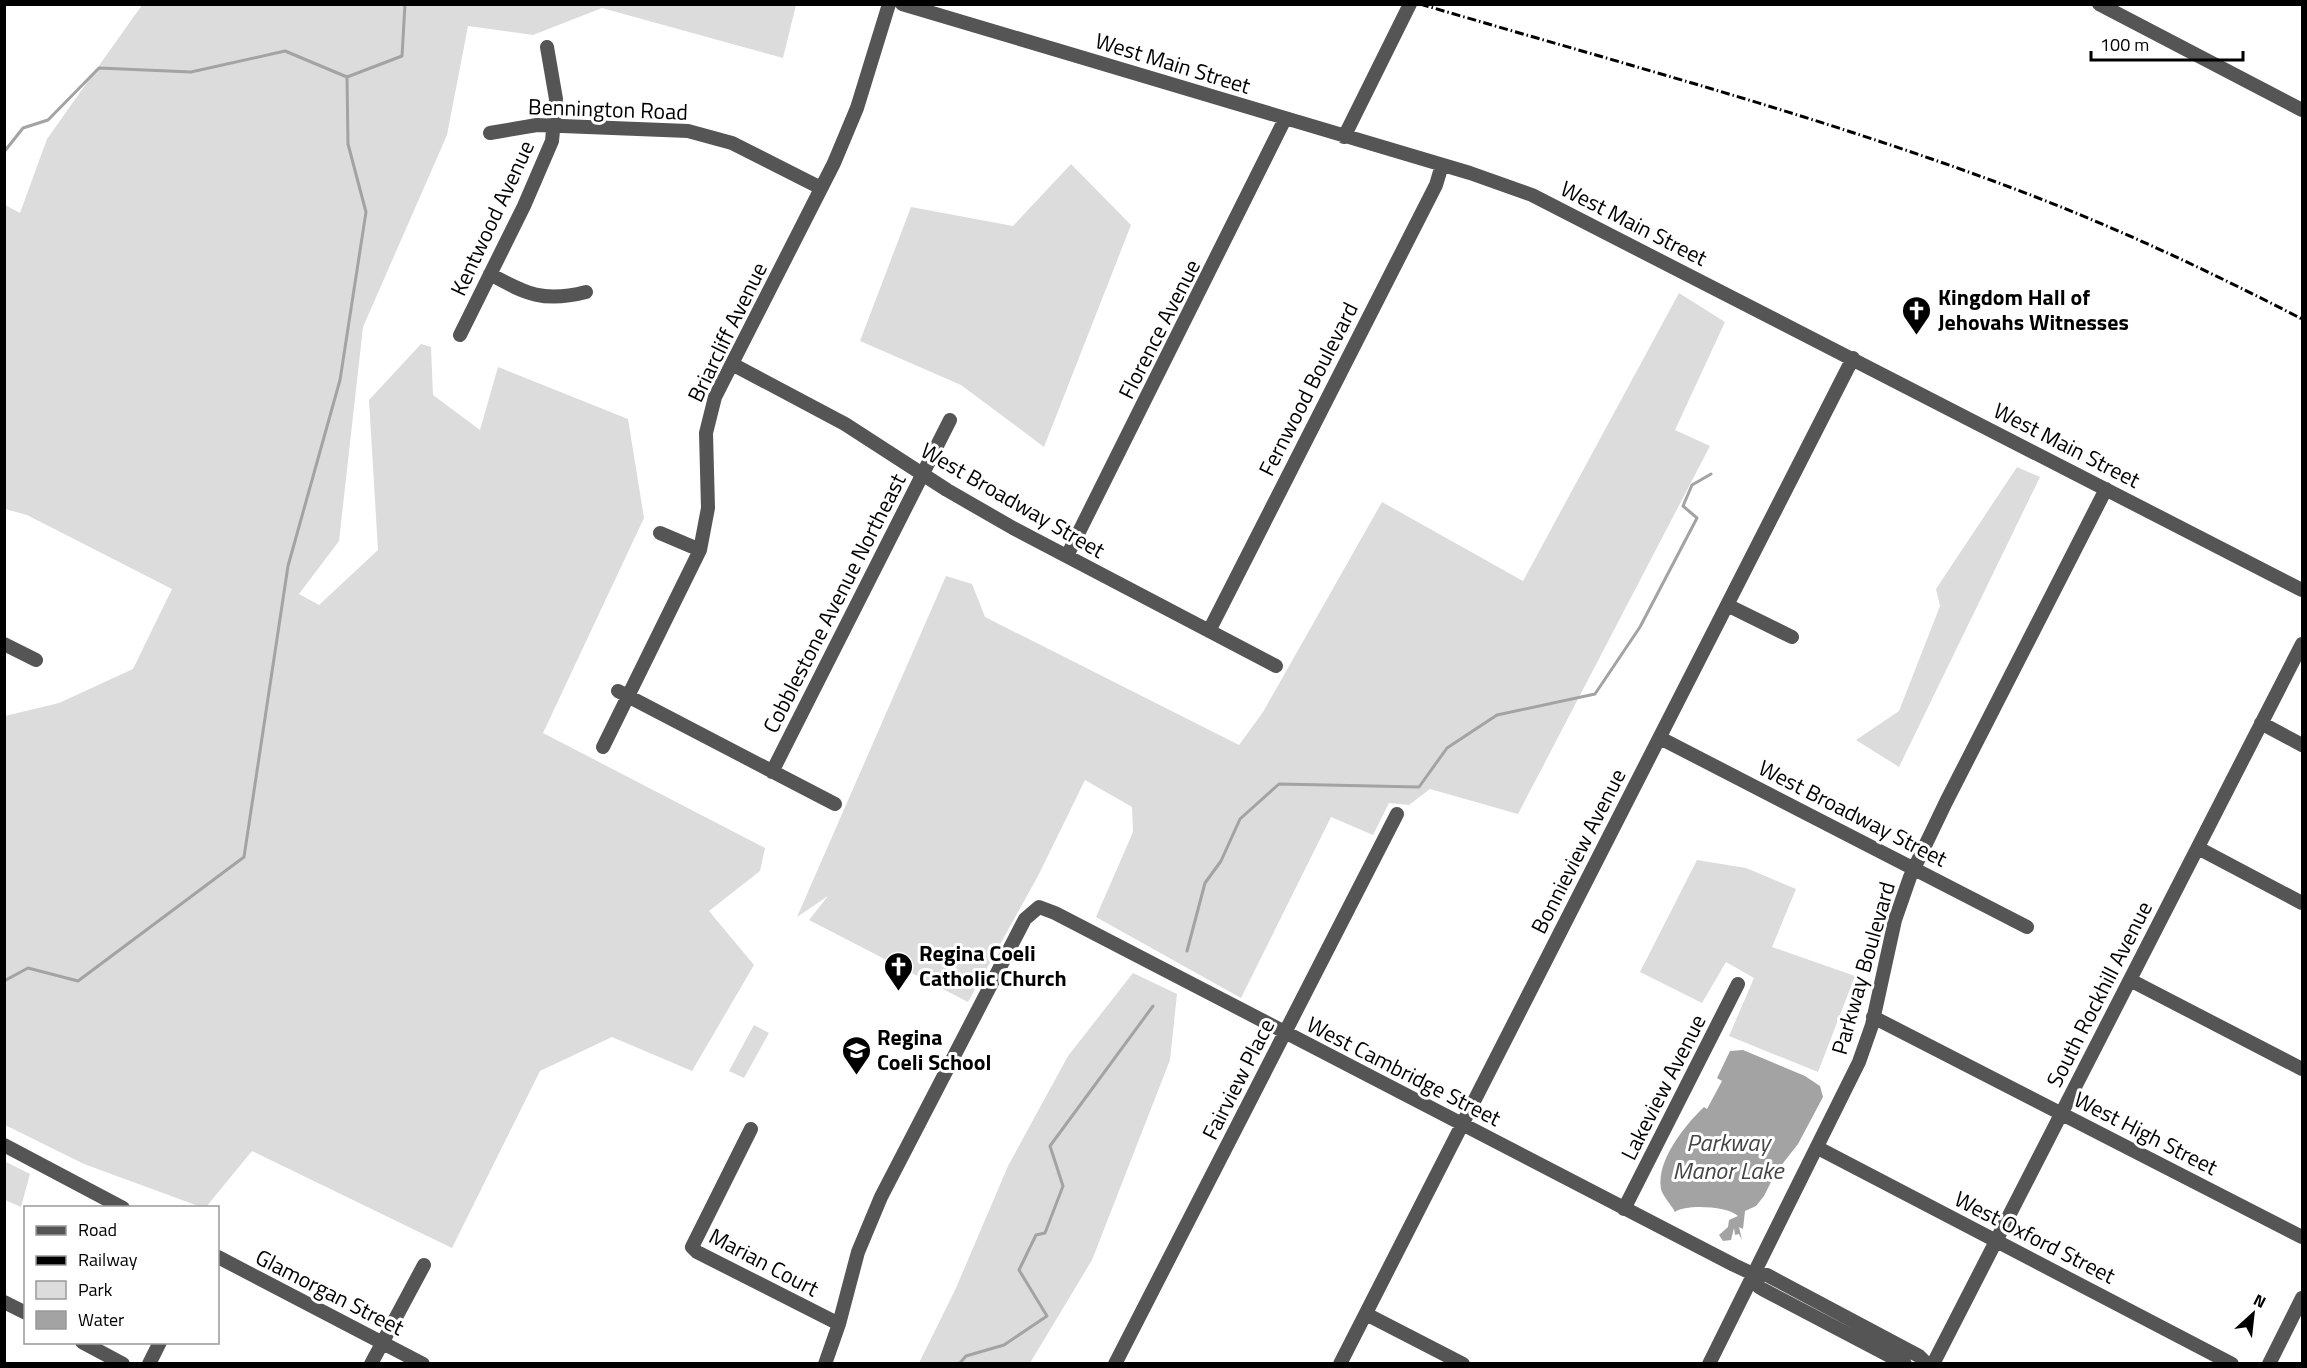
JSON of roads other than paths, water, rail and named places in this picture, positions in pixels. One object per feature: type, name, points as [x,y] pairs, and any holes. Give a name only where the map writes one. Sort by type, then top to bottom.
[{"type":"street","name":"Briarcliff Avenue","points":[[603,747],[623,693],[700,550],[708,508],[707,425],[716,397],[821,189],[857,108],[889,4]]},
{"type":"street","name":"West Main Street","points":[[902,4],[1442,165],[1547,202],[2302,590]]},
{"type":"street","points":[[1344,136],[1410,4]]},
{"type":"street","points":[[2099,4],[2302,110]]},
{"type":"street","name":"Kentwood Avenue","points":[[460,335],[547,158],[555,125],[556,99],[547,46]]},
{"type":"street","name":"Florence Avenue","points":[[1067,556],[1286,119]]},
{"type":"street","name":"Bennington Road","points":[[490,133],[522,126],[555,125],[657,128],[700,133],[752,152],[821,189]]},
{"type":"street","name":"Fernwood Boulevard","points":[[1209,631],[1436,185],[1442,165]]},
{"type":"street","points":[[490,274],[522,291],[540,297],[553,298],[586,292]]},
{"type":"street","name":"Bonnieview Avenue","points":[[1340,1364],[1853,358]]},
{"type":"street","name":"West Broadway Street","points":[[732,364],[845,424],[974,505],[1276,666]]},
{"type":"street","name":"Cobblestone Avenue Northeast","points":[[772,772],[950,420]]},
{"type":"street","name":"Parkway Boulevard","points":[[1709,1364],[1855,1072],[1874,1017],[1895,920],[1914,868],[2106,489]]},
{"type":"street","points":[[660,532],[700,550]]},
{"type":"street","points":[[1727,605],[1792,637]]},
{"type":"street","points":[[4,644],[36,660]]},
{"type":"street","name":"South Rockhill Avenue","points":[[1934,1364],[2302,644]]},
{"type":"street","points":[[623,693],[835,804]]},
{"type":"street","points":[[2261,723],[2302,745]]},
{"type":"street","name":"West Broadway Street","points":[[1660,738],[2027,927]]},
{"type":"street","name":"Fairview Place","points":[[1115,1364],[1397,814]]},
{"type":"street","points":[[2198,848],[2302,903]]},
{"type":"street","name":"West Cambridge Street","points":[[839,1324],[858,1252],[881,1197],[1025,919],[1036,907],[1050,910],[1753,1274],[1767,1275],[1919,1356],[1927,1364]]},
{"type":"street","points":[[2130,980],[2302,1069]]},
{"type":"street","name":"Lakeview Avenue","points":[[1624,1209],[1738,984]]},
{"type":"street","name":"West High Street","points":[[1874,1017],[2302,1237]]},
{"type":"street","name":"Marian Court","points":[[751,1129],[692,1247],[697,1252],[839,1324]]},
{"type":"street","points":[[4,1145],[119,1206]]},
{"type":"street","name":"West Oxford Street","points":[[1818,1148],[2232,1364]]},
{"type":"street","name":"Glamorgan Street","points":[[219,1258],[423,1364]]},
{"type":"street","points":[[371,1364],[424,1265]]},
{"type":"street","name":"West Cambridge Street","points":[[1753,1274],[1759,1287],[1764,1290],[1905,1364]]},
{"type":"street","points":[[2269,1364],[2302,1298]]},
{"type":"street","points":[[4,1302],[24,1312]]},
{"type":"street","points":[[1366,1314],[1463,1364]]},
{"type":"street","points":[[825,1364],[839,1324]]},
{"type":"street","points":[[86,1344],[123,1364]]},
{"type":"street","points":[[149,1364],[159,1344]]},
{"type":"water","name":"Parkway Manor Lake","points":[[1743,1050],[1805,1076],[1820,1086],[1823,1097],[1798,1144],[1776,1172],[1764,1196],[1756,1206],[1745,1211],[1743,1229],[1739,1227],[1742,1240],[1739,1234],[1735,1235],[1734,1228],[1731,1240],[1723,1241],[1719,1235],[1728,1227],[1729,1220],[1738,1216],[1725,1210],[1706,1207],[1680,1209],[1675,1212],[1661,1189],[1661,1178],[1667,1155],[1673,1144],[1696,1115],[1704,1107],[1707,1109],[1722,1081],[1717,1078],[1730,1051]]},
{"type":"waterway","points":[[4,152],[23,128],[48,120],[99,68],[191,72],[285,51],[347,77],[402,56],[405,4]]},
{"type":"waterway","points":[[4,981],[28,968],[78,981],[244,857],[288,566],[340,380],[366,212],[348,144],[347,77]]},
{"type":"waterway","points":[[1187,951],[1205,883],[1221,861],[1240,819],[1279,784],[1419,787],[1447,748],[1497,715],[1595,694],[1640,627],[1697,518],[1683,506],[1692,485],[1711,474]]},
{"type":"waterway","points":[[959,1364],[966,1356],[1004,1345],[1047,1316],[1019,1270],[1036,1235],[1045,1233],[1063,1186],[1050,1146],[1153,1006]]},
{"type":"railway","points":[[1420,4],[1802,116],[1953,166],[2133,237],[2302,319]]},
{"type":"place","name":"Kingdom Hall of Jehovahs Witnesses","points":[[1917,336]]},
{"type":"place","name":"Regina Coeli Catholic Church","points":[[898,992]]},
{"type":"place","name":"Regina Coeli School","points":[[856,1076]]}]
